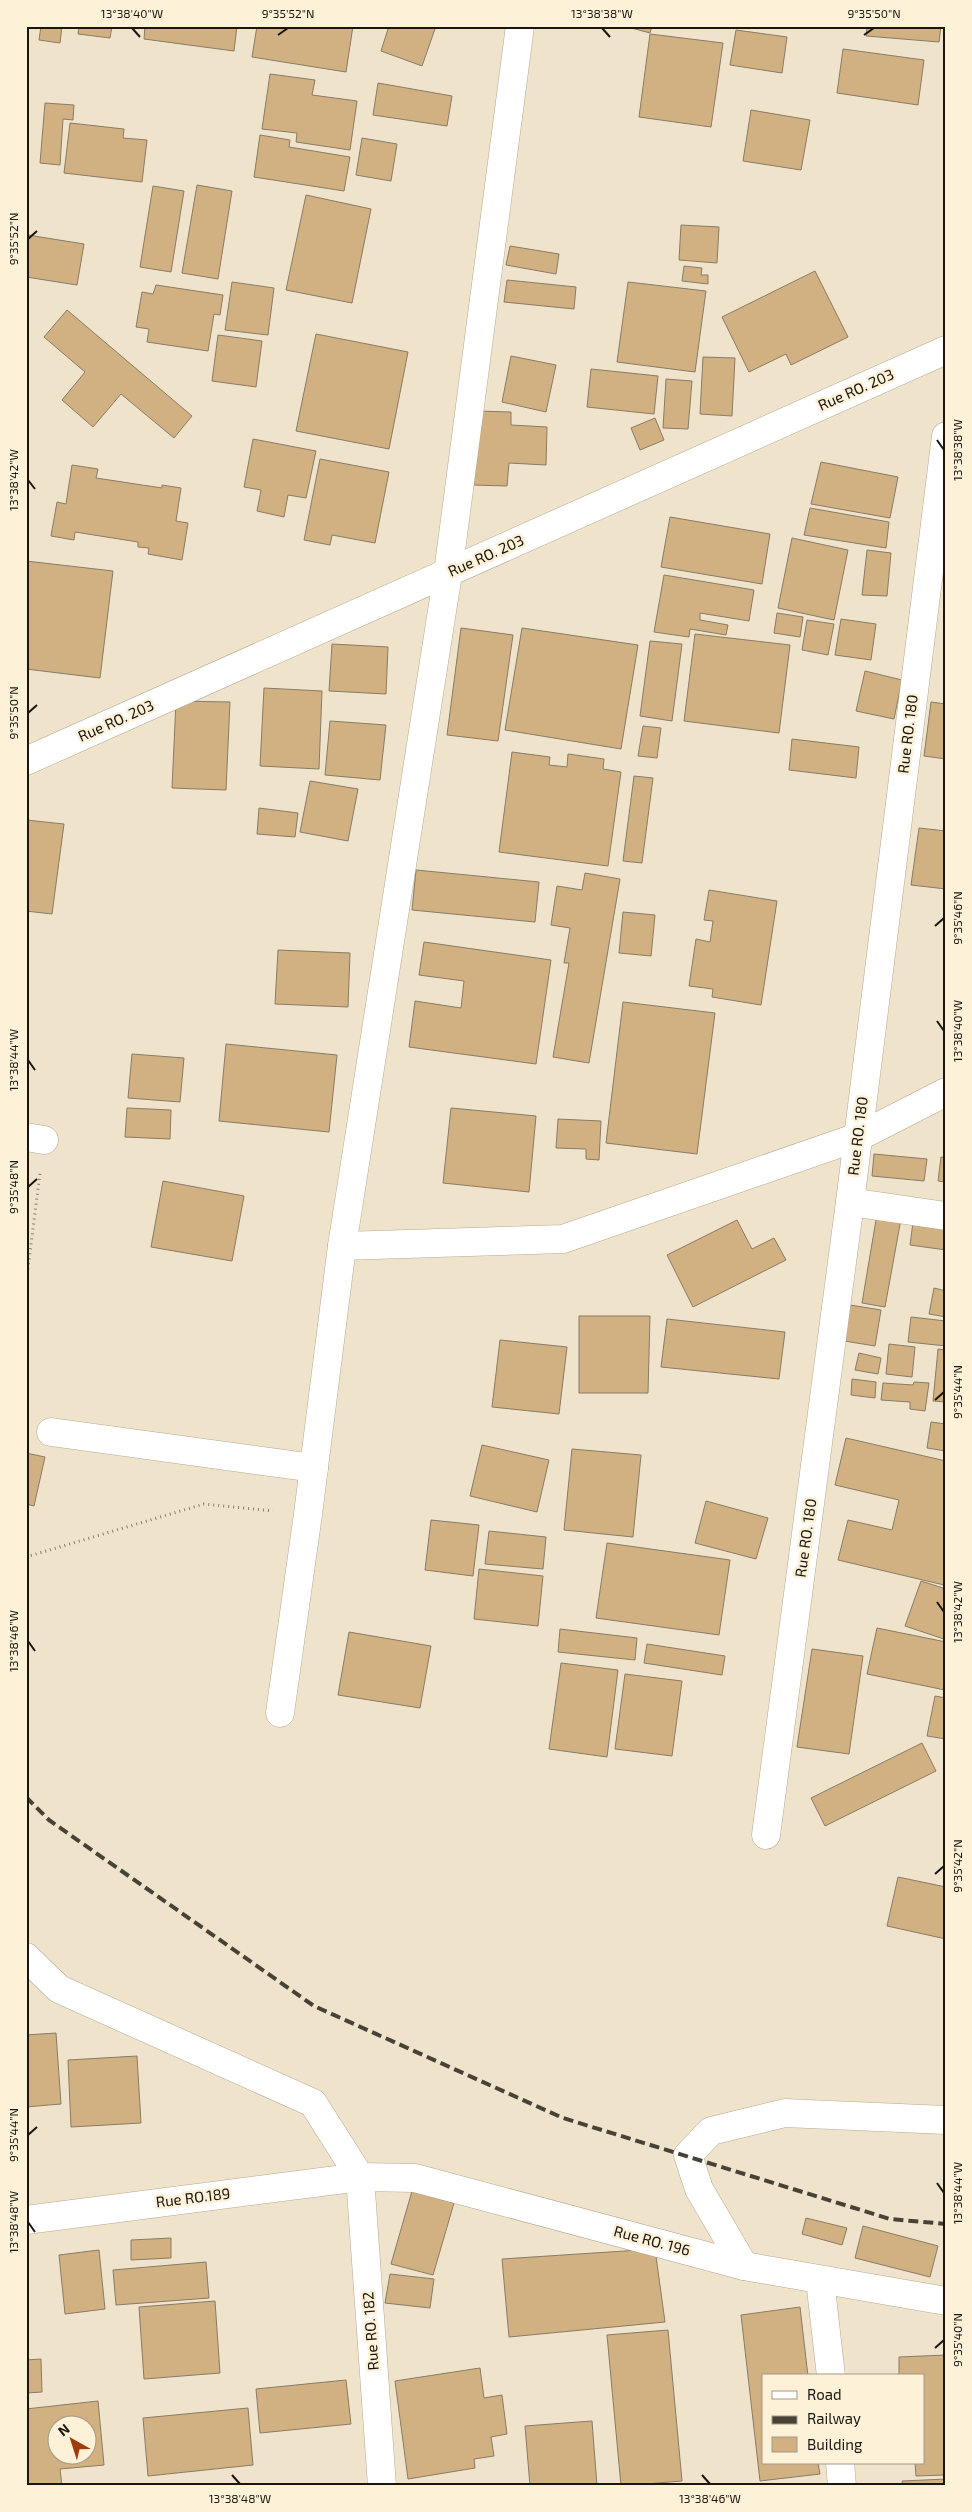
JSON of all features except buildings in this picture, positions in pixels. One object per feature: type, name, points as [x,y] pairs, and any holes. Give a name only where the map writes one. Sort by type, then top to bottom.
[{"type":"street","points":[[280,1713],[308,1514],[342,1246],[448,573],[520,26]]},
{"type":"street","name":"Rue RO. 203","points":[[26,761],[946,350]]},
{"type":"street","name":"Rue RO. 180","points":[[766,1835],[850,1202],[946,436]]},
{"type":"street","points":[[342,1246],[564,1239],[858,1137],[946,1092]]},
{"type":"street","points":[[850,1202],[946,1216]]},
{"type":"street","points":[[51,1432],[314,1468]]},
{"type":"street","points":[[26,1957],[59,1989],[312,2103],[360,2177]]},
{"type":"street","points":[[744,2266],[699,2189],[688,2155],[711,2131],[785,2113],[946,2120]]},
{"type":"street","name":"Rue RO.189","points":[[26,2220],[360,2177]]},
{"type":"street","name":"Rue RO. 196","points":[[360,2177],[415,2178],[744,2266],[946,2301]]},
{"type":"street","name":"Rue RO. 182","points":[[360,2177],[382,2486]]},
{"type":"street","points":[[820,2280],[831,2374]]},
{"type":"street","points":[[840,2464],[842,2486]]},
{"type":"path","points":[[26,1284],[35,1138]]},
{"type":"path","points":[[26,1557],[204,1504],[308,1514]]},
{"type":"railway","points":[[26,1797],[49,1820],[314,2006],[563,2118],[890,2219],[946,2224]]}]
